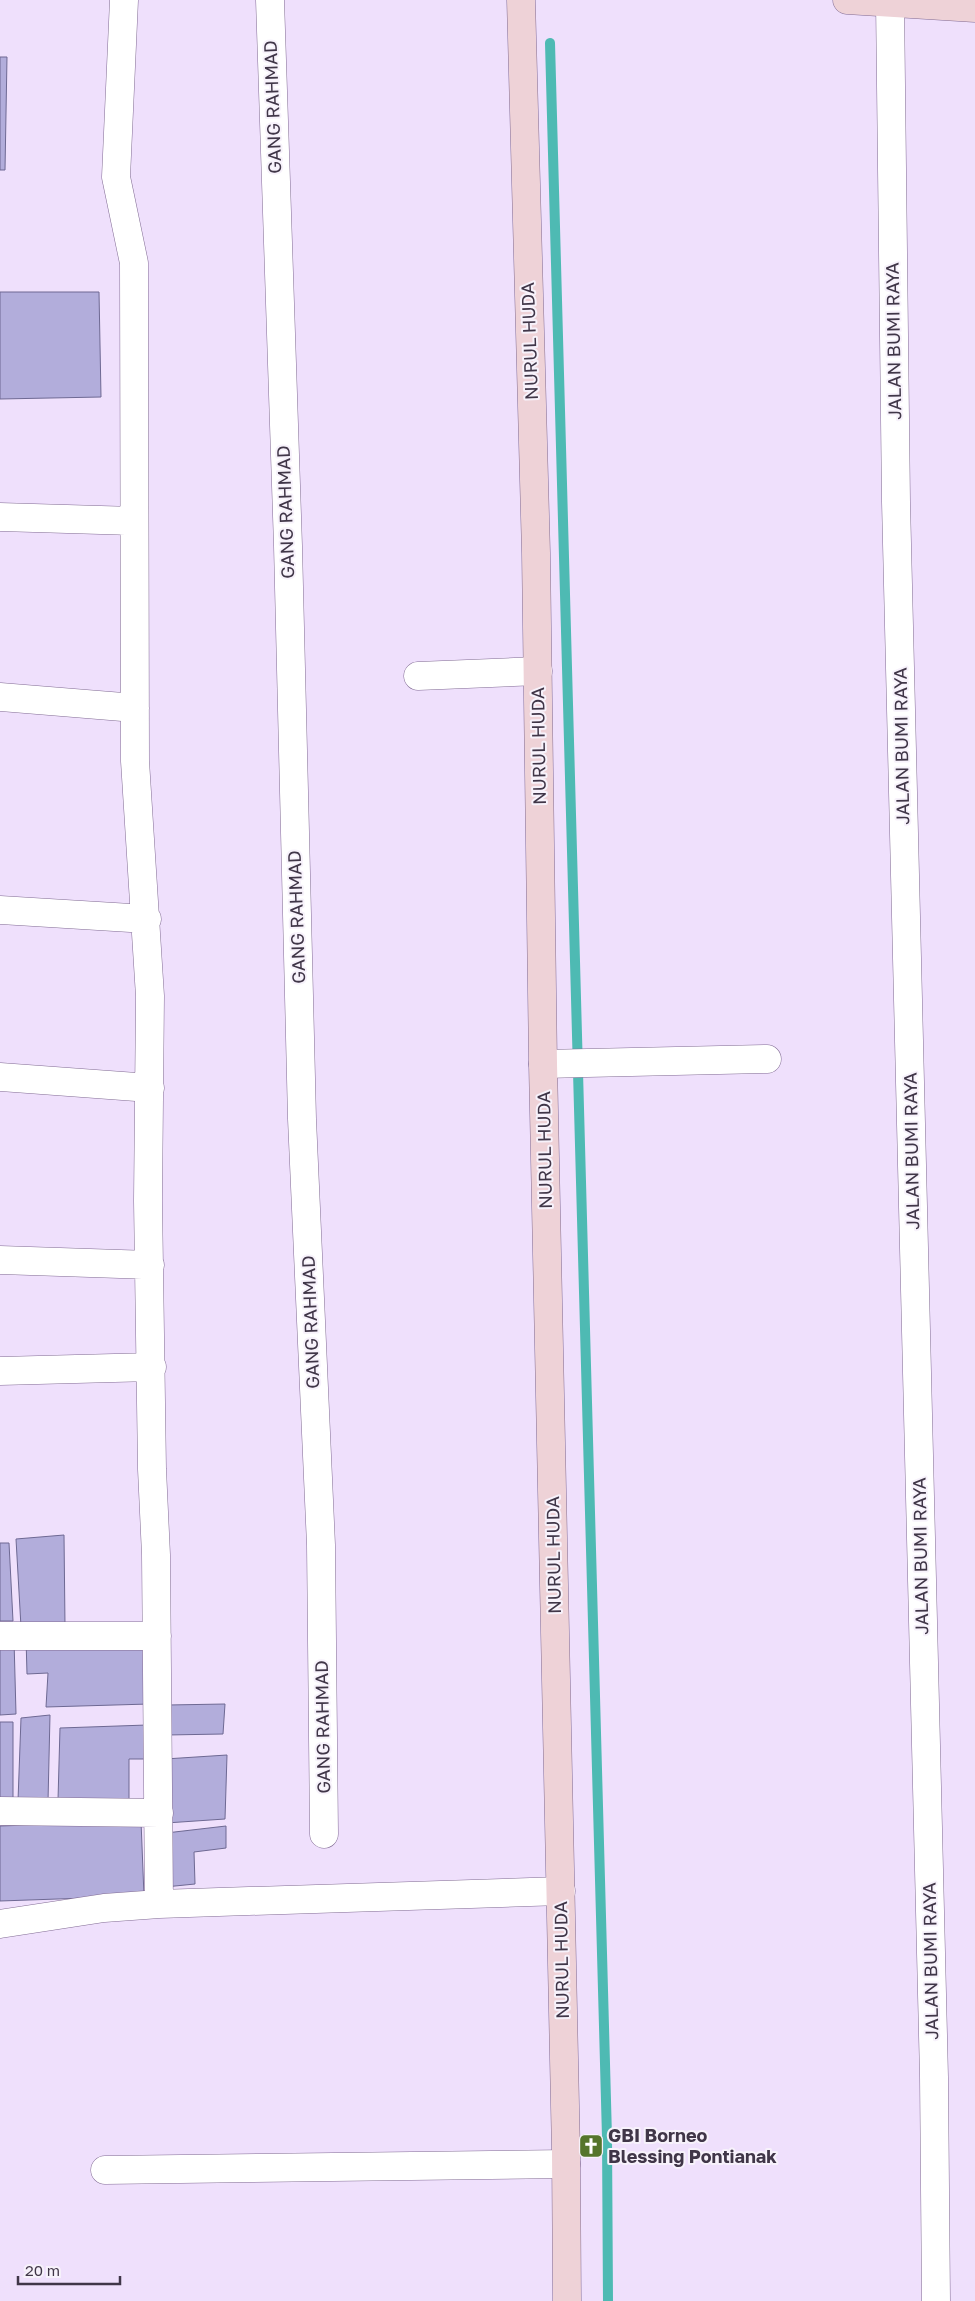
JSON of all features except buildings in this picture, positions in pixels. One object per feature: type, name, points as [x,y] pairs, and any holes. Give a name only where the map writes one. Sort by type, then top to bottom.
[{"type":"street","points":[[124,0],[116,177],[134,263],[135,761],[146,919],[150,1088],[148,1201],[157,1636],[159,1904]]},
{"type":"street","name":"GANG RAHMAD","points":[[270,0],[288,546],[302,1119],[321,1545],[324,1834]]},
{"type":"street","name":"NURUL HUDA","points":[[521,0],[538,671],[543,1064],[561,1891],[567,2301]]},
{"type":"street","points":[[847,0],[975,8]]},
{"type":"street","name":"JALAN BUMI RAYA","points":[[890,2],[896,502],[934,2057],[936,2301]]},
{"type":"street","points":[[0,516],[134,521]]},
{"type":"street","points":[[418,676],[538,671]]},
{"type":"street","points":[[0,697],[135,708]]},
{"type":"street","points":[[0,910],[146,919]]},
{"type":"street","points":[[543,1064],[767,1059]]},
{"type":"street","points":[[0,1076],[150,1088]]},
{"type":"street","points":[[0,1260],[150,1266]]},
{"type":"street","points":[[0,1371],[152,1367]]},
{"type":"street","points":[[0,1636],[157,1636]]},
{"type":"street","points":[[0,1811],[159,1813]]},
{"type":"street","points":[[0,1924],[104,1908],[159,1904],[561,1891]]},
{"type":"street","points":[[105,2170],[566,2164]]},
{"type":"waterway","points":[[550,43],[607,2137],[608,2301]]},
{"type":"place","name":"GBI Borneo Blessing Pontianak","points":[[591,2146]]}]
